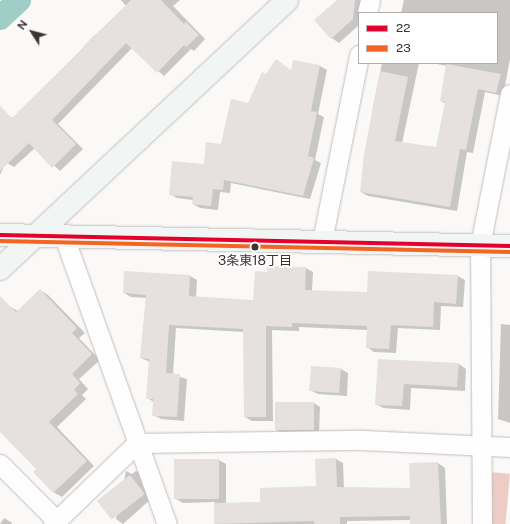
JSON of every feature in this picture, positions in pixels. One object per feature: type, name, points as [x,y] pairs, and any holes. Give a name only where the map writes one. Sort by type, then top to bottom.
[{"type":"street","points":[[0,269],[286,0]]},
{"type":"street","points":[[367,12],[370,0]]},
{"type":"street","points":[[322,241],[358,60]]},
{"type":"street","points":[[482,524],[483,446],[480,245],[510,94]]},
{"type":"street","points":[[63,234],[167,524]]},
{"type":"street","points":[[0,235],[63,234],[510,246]]},
{"type":"street","points":[[0,464],[54,522],[137,443],[363,440],[510,447]]},
{"type":"shaded area","points":[[489,472],[510,474],[506,524],[484,524]]},
{"type":"building","points":[[131,0],[161,0],[184,24],[186,22],[199,35],[186,47],[184,45],[157,73],[126,43],[52,120],[76,144],[52,168],[29,143],[0,171],[0,106],[12,118]]},
{"type":"building","points":[[337,0],[355,0],[353,19],[331,39],[314,20]]},
{"type":"building","points":[[276,59],[291,70],[293,60],[320,65],[311,111],[317,112],[308,156],[314,158],[303,196],[224,180],[223,190],[213,189],[211,206],[192,204],[193,197],[169,195],[172,161],[204,164],[206,142],[221,144],[231,99],[248,103],[262,72],[266,74]]},
{"type":"building","points":[[446,64],[501,74],[496,93],[478,89],[466,150],[460,149],[450,207],[360,192],[364,154],[380,71],[408,77],[395,141],[436,147],[445,102],[440,101]]},
{"type":"building","points":[[267,266],[306,267],[305,290],[367,292],[368,271],[458,275],[456,304],[434,302],[433,327],[391,325],[389,349],[366,348],[367,326],[292,323],[292,327],[266,326],[266,417],[244,417],[243,329],[169,325],[166,373],[180,374],[177,417],[152,416],[153,399],[146,399],[149,359],[140,358],[146,295],[123,293],[124,271],[190,275],[189,296],[253,300],[255,271],[267,272]]},
{"type":"building","points":[[40,289],[77,328],[72,333],[92,354],[72,374],[80,383],[74,390],[78,394],[49,422],[87,461],[53,493],[33,472],[36,469],[0,432],[0,296],[16,312]]},
{"type":"building","points":[[378,359],[459,363],[457,387],[404,384],[402,406],[375,405]]},
{"type":"building","points":[[311,366],[341,368],[339,393],[309,391]]},
{"type":"building","points":[[275,402],[314,402],[314,430],[275,430]]},
{"type":"building","points":[[336,458],[337,487],[410,488],[409,463],[438,462],[441,524],[410,524],[410,516],[340,517],[340,524],[314,524],[314,521],[214,524],[214,503],[260,502],[260,488],[316,486],[315,459]]},
{"type":"building","points":[[174,459],[219,459],[219,499],[174,499]]},
{"type":"building","points":[[130,475],[145,494],[112,520],[97,501]]},
{"type":"waterway","points":[[0,18],[19,0]]},
{"type":"transit line","name":"22","points":[[0,235],[510,246]]},
{"type":"transit line","name":"23","points":[[0,241],[510,252]]},
{"type":"place","name":"3条東18丁目","points":[[255,247]]}]
